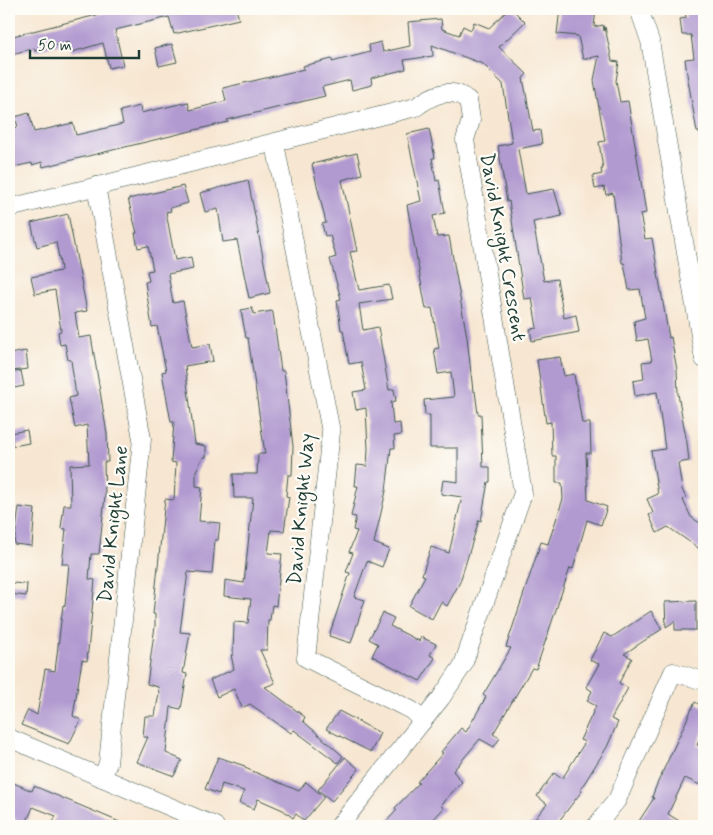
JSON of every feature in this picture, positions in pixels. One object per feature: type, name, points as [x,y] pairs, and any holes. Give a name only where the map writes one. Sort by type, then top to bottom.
[{"type":"street","points":[[639,9],[650,41],[704,359]]},
{"type":"street","name":"David Knight Crescent","points":[[9,208],[275,144],[416,107],[433,96],[444,93],[460,94],[468,100],[471,109],[471,120],[465,140],[523,493],[463,665],[423,721],[339,826]]},
{"type":"street","name":"David Knight Way","points":[[275,144],[331,432],[306,658],[411,710],[423,721]]},
{"type":"street","name":"David Knight Lane","points":[[96,186],[142,439],[108,764],[102,778]]},
{"type":"street","points":[[596,826],[617,800],[673,672],[704,681]]},
{"type":"street","points":[[9,738],[215,826]]},
{"type":"building","points":[[121,9],[236,9],[239,19],[174,34],[169,17],[115,30],[123,65],[109,68],[103,43],[72,52],[69,42],[35,51],[34,48],[9,55],[9,37]]},
{"type":"building","points":[[509,9],[512,9],[525,22],[499,47],[527,74],[523,78],[533,131],[540,130],[542,144],[518,149],[526,194],[554,189],[562,216],[533,222],[544,281],[557,279],[564,318],[576,315],[579,332],[532,341],[530,329],[537,328],[532,298],[524,299],[509,201],[507,202],[498,146],[512,143],[503,84],[483,64],[432,45],[433,56],[404,60],[406,69],[371,78],[372,85],[352,90],[350,80],[322,87],[325,96],[227,120],[228,122],[43,167],[42,162],[9,168],[9,129],[18,127],[15,117],[29,113],[34,132],[73,123],[76,135],[123,124],[120,111],[140,106],[141,113],[188,102],[190,110],[226,101],[223,88],[304,69],[303,66],[332,59],[332,62],[370,52],[369,45],[381,42],[383,52],[410,46],[408,22],[441,19],[442,29],[459,35],[463,26],[471,30],[474,22],[489,28]]},
{"type":"building","points":[[560,9],[596,9],[594,27],[603,25],[604,31],[605,27],[612,61],[619,62],[616,81],[620,102],[628,101],[646,213],[640,214],[645,239],[652,238],[669,338],[671,337],[677,370],[678,394],[689,461],[678,463],[682,489],[686,498],[683,500],[691,517],[704,526],[704,552],[668,527],[657,533],[649,515],[653,513],[647,499],[658,494],[651,451],[665,449],[657,392],[635,396],[633,381],[644,379],[642,362],[652,361],[648,339],[637,341],[634,321],[645,318],[640,289],[629,290],[624,263],[622,263],[613,193],[606,195],[604,187],[595,189],[593,176],[602,174],[601,169],[603,169],[599,142],[605,141],[594,80],[599,56],[583,59],[578,36],[557,34]]},
{"type":"building","points":[[685,9],[704,9],[704,132],[697,132],[687,74],[685,59],[694,58],[691,35],[682,35],[680,19],[686,18]]},
{"type":"building","points":[[172,44],[177,62],[159,66],[155,48]]},
{"type":"building","points":[[429,129],[435,158],[432,158],[436,181],[439,180],[445,213],[433,216],[437,237],[449,236],[467,337],[473,391],[475,391],[478,414],[481,414],[483,467],[490,467],[490,482],[488,482],[481,521],[479,520],[460,582],[447,606],[441,602],[432,619],[409,606],[425,576],[422,575],[431,547],[449,553],[462,497],[441,494],[443,480],[458,482],[458,448],[430,448],[430,415],[425,415],[424,400],[454,397],[451,372],[438,374],[434,349],[439,348],[432,308],[426,309],[407,205],[421,201],[407,134]]},
{"type":"building","points":[[357,153],[362,174],[342,180],[357,251],[350,252],[359,290],[389,285],[392,299],[359,304],[363,330],[378,327],[389,390],[394,389],[396,401],[391,402],[393,424],[400,423],[401,435],[394,436],[395,448],[391,448],[386,491],[374,543],[389,549],[382,567],[367,561],[354,597],[365,600],[351,643],[329,636],[350,573],[346,572],[353,553],[349,552],[357,531],[353,530],[356,517],[351,516],[358,486],[355,486],[357,465],[367,466],[366,408],[356,410],[353,392],[366,390],[361,362],[349,364],[343,330],[341,330],[337,300],[341,299],[330,259],[336,257],[330,235],[325,236],[322,224],[326,223],[312,164]]},
{"type":"building","points":[[248,180],[270,293],[249,298],[237,240],[223,242],[218,209],[205,212],[200,193]]},
{"type":"building","points":[[183,186],[188,203],[170,208],[171,211],[166,212],[175,260],[191,257],[193,269],[168,274],[173,303],[183,301],[192,347],[210,344],[213,361],[185,366],[195,444],[206,446],[206,457],[203,457],[196,471],[196,486],[202,487],[199,521],[220,523],[218,540],[215,540],[212,574],[188,572],[180,632],[190,633],[183,673],[187,674],[181,709],[171,707],[166,753],[182,760],[174,776],[137,762],[148,737],[143,737],[145,716],[155,716],[159,693],[158,687],[147,684],[155,626],[155,614],[153,614],[165,499],[174,500],[176,463],[171,462],[174,422],[171,422],[162,372],[166,371],[157,326],[152,327],[145,282],[149,281],[147,271],[153,270],[148,246],[138,248],[135,233],[137,233],[128,199]]},
{"type":"building","points":[[68,214],[87,311],[75,313],[79,338],[91,336],[107,434],[108,462],[104,462],[105,496],[99,554],[91,554],[89,579],[95,580],[87,661],[82,660],[73,716],[81,720],[69,744],[21,725],[28,710],[37,715],[45,669],[55,671],[69,564],[62,564],[66,529],[61,528],[64,505],[71,505],[70,465],[89,464],[87,425],[75,428],[69,398],[76,396],[71,360],[68,360],[65,344],[60,345],[58,332],[61,331],[55,290],[35,294],[31,277],[60,271],[61,269],[56,242],[37,247],[31,223]]},
{"type":"building","points":[[252,308],[254,314],[272,311],[273,313],[281,371],[284,371],[293,446],[292,475],[288,475],[286,496],[289,497],[284,531],[271,530],[268,553],[282,554],[276,606],[272,605],[270,620],[268,620],[267,650],[260,650],[275,683],[265,687],[305,717],[303,721],[343,756],[338,763],[294,730],[291,733],[250,704],[242,708],[234,689],[217,697],[210,680],[234,669],[231,655],[233,655],[234,622],[248,623],[251,599],[224,596],[225,580],[244,583],[253,498],[234,498],[233,474],[257,474],[258,454],[265,454],[248,338],[246,338],[241,310]]},
{"type":"building","points":[[26,351],[28,369],[11,371],[9,354]]},
{"type":"building","points":[[560,357],[564,376],[574,374],[582,423],[590,423],[591,453],[586,453],[588,500],[607,507],[601,525],[587,520],[573,569],[570,568],[536,669],[532,668],[493,734],[500,738],[494,747],[480,739],[453,771],[462,782],[440,805],[444,808],[427,826],[382,826],[397,810],[395,808],[419,783],[417,782],[443,753],[441,752],[461,728],[466,732],[486,697],[483,695],[511,648],[506,647],[541,542],[548,544],[563,499],[562,483],[556,483],[556,456],[552,456],[551,422],[546,423],[537,360]]},
{"type":"building","points":[[21,371],[24,386],[9,389],[9,373]]},
{"type":"building","points":[[27,430],[29,443],[13,446],[10,433]]},
{"type":"building","points":[[19,507],[35,509],[32,546],[14,544]]},
{"type":"building","points":[[11,583],[27,584],[26,596],[10,594]]},
{"type":"building","points":[[696,601],[696,630],[675,630],[675,621],[666,627],[665,602]]},
{"type":"building","points":[[651,611],[662,629],[624,654],[632,658],[619,683],[628,688],[611,719],[618,722],[607,747],[580,790],[582,791],[555,826],[529,826],[547,804],[537,796],[554,773],[562,779],[585,742],[580,740],[596,706],[587,701],[592,691],[586,687],[599,664],[590,660],[604,633],[612,637]]},
{"type":"building","points":[[383,613],[394,618],[390,626],[419,641],[421,637],[436,644],[430,655],[435,658],[420,681],[372,656],[378,644],[369,639]]},
{"type":"building","points":[[695,702],[704,707],[704,730],[697,745],[704,748],[704,777],[700,785],[685,778],[668,814],[687,826],[648,826],[639,821],[654,798],[652,797],[657,784]]},
{"type":"building","points":[[339,711],[380,733],[371,752],[326,729]]},
{"type":"building","points":[[218,757],[245,766],[245,768],[299,791],[306,782],[324,797],[304,821],[296,814],[293,818],[283,810],[258,799],[254,809],[239,803],[244,791],[222,784],[219,794],[205,789]]},
{"type":"building","points":[[345,757],[359,769],[332,801],[318,790]]},
{"type":"building","points":[[9,781],[32,791],[34,786],[129,826],[51,826],[56,816],[33,807],[25,826],[12,826],[16,819],[9,816]]}]
